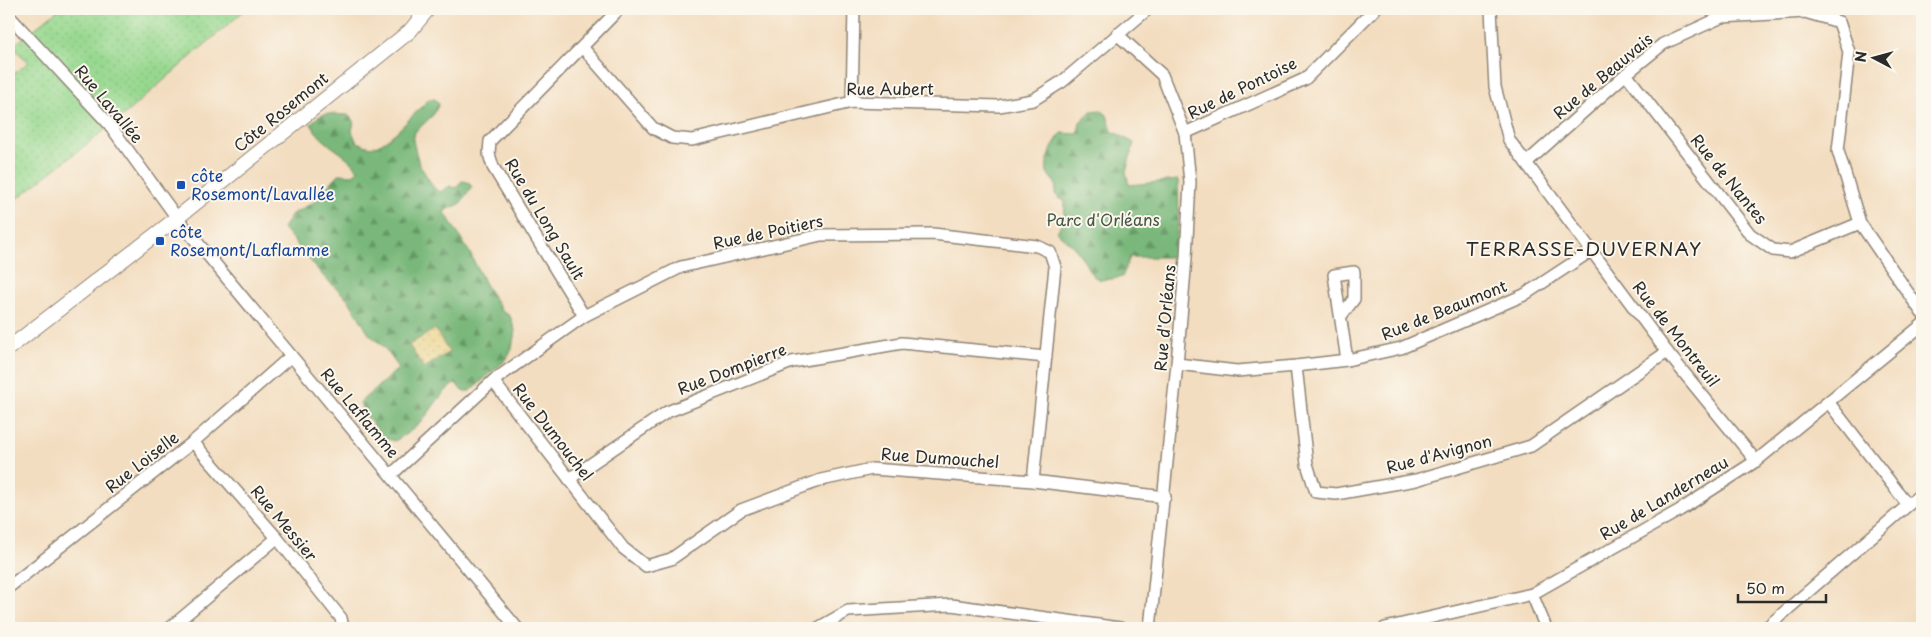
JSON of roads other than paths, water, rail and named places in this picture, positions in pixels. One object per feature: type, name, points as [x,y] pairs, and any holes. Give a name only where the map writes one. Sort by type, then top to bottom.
[{"type":"street","name":"Côte Rosemont","points":[[9,348],[177,218],[410,31],[428,9]]},
{"type":"street","name":"Rue du Long Sault","points":[[584,316],[493,167],[489,154],[490,142],[619,9]]},
{"type":"street","points":[[852,102],[854,9]]},
{"type":"street","name":"Rue Aubert","points":[[582,48],[653,128],[672,138],[692,140],[852,102],[1000,106],[1032,100],[1063,81],[1148,9]]},
{"type":"street","name":"Rue de Pontoise","points":[[1185,133],[1305,78],[1376,9]]},
{"type":"street","name":"Rue de Montreuil","points":[[1491,9],[1496,87],[1509,140],[1667,352],[1756,461]]},
{"type":"street","name":"Rue de Beauvais","points":[[1526,163],[1626,74],[1663,44],[1722,17],[1806,12],[1839,22],[1849,52],[1838,151],[1860,223],[1922,313]]},
{"type":"street","name":"Rue Lavallée","points":[[9,16],[108,124],[177,218]]},
{"type":"street","name":"Rue d'Orléans","points":[[1117,34],[1162,75],[1185,133],[1190,182],[1177,364],[1165,497],[1150,628]]},
{"type":"street","name":"Rue de Nantes","points":[[1626,74],[1750,234],[1773,250],[1790,252],[1860,223]]},
{"type":"street","name":"Rue Laflamme","points":[[177,218],[517,628]]},
{"type":"street","name":"Rue de Poitiers","points":[[390,476],[493,381],[584,316],[681,267],[821,235],[933,234],[1037,246],[1050,252],[1055,267],[1033,481]]},
{"type":"street","name":"Rue de Beaumont","points":[[1177,364],[1236,371],[1347,360],[1401,348],[1524,295],[1591,251]]},
{"type":"street","points":[[1341,316],[1347,360]]},
{"type":"street","name":"Rue de Landerneau","points":[[1386,628],[1532,594],[1680,510],[1756,461],[1922,325]]},
{"type":"street","name":"Rue Dompierre","points":[[569,479],[667,412],[792,362],[902,343],[1046,357]]},
{"type":"street","name":"Rue d'Avignon","points":[[1296,366],[1307,464],[1316,492],[1336,494],[1416,480],[1530,446],[1667,352]]},
{"type":"street","name":"Rue Loiselle","points":[[9,587],[193,442],[291,356]]},
{"type":"street","name":"Rue Dumouchel","points":[[493,381],[623,548],[646,566],[672,558],[741,510],[821,480],[872,469],[1033,481],[1165,497]]},
{"type":"street","points":[[1829,403],[1908,505]]},
{"type":"street","name":"Rue Messier","points":[[193,442],[277,538],[341,618],[343,628]]},
{"type":"street","points":[[1766,628],[1922,493]]},
{"type":"street","points":[[170,628],[277,538]]},
{"type":"street","points":[[1532,594],[1546,628]]},
{"type":"street","points":[[818,628],[848,612],[951,605],[1120,628]]},
{"type":"place","name":"côte Rosemont/Lavallée","points":[[181,185]]},
{"type":"place","name":"côte Rosemont/Laflamme","points":[[160,241]]},
{"type":"district","name":"TERRASSE-DUVERNAY","points":[[1584,249]]},
{"type":"park label","name":"Parc d'Orléans","points":[[1103,220]]}]
